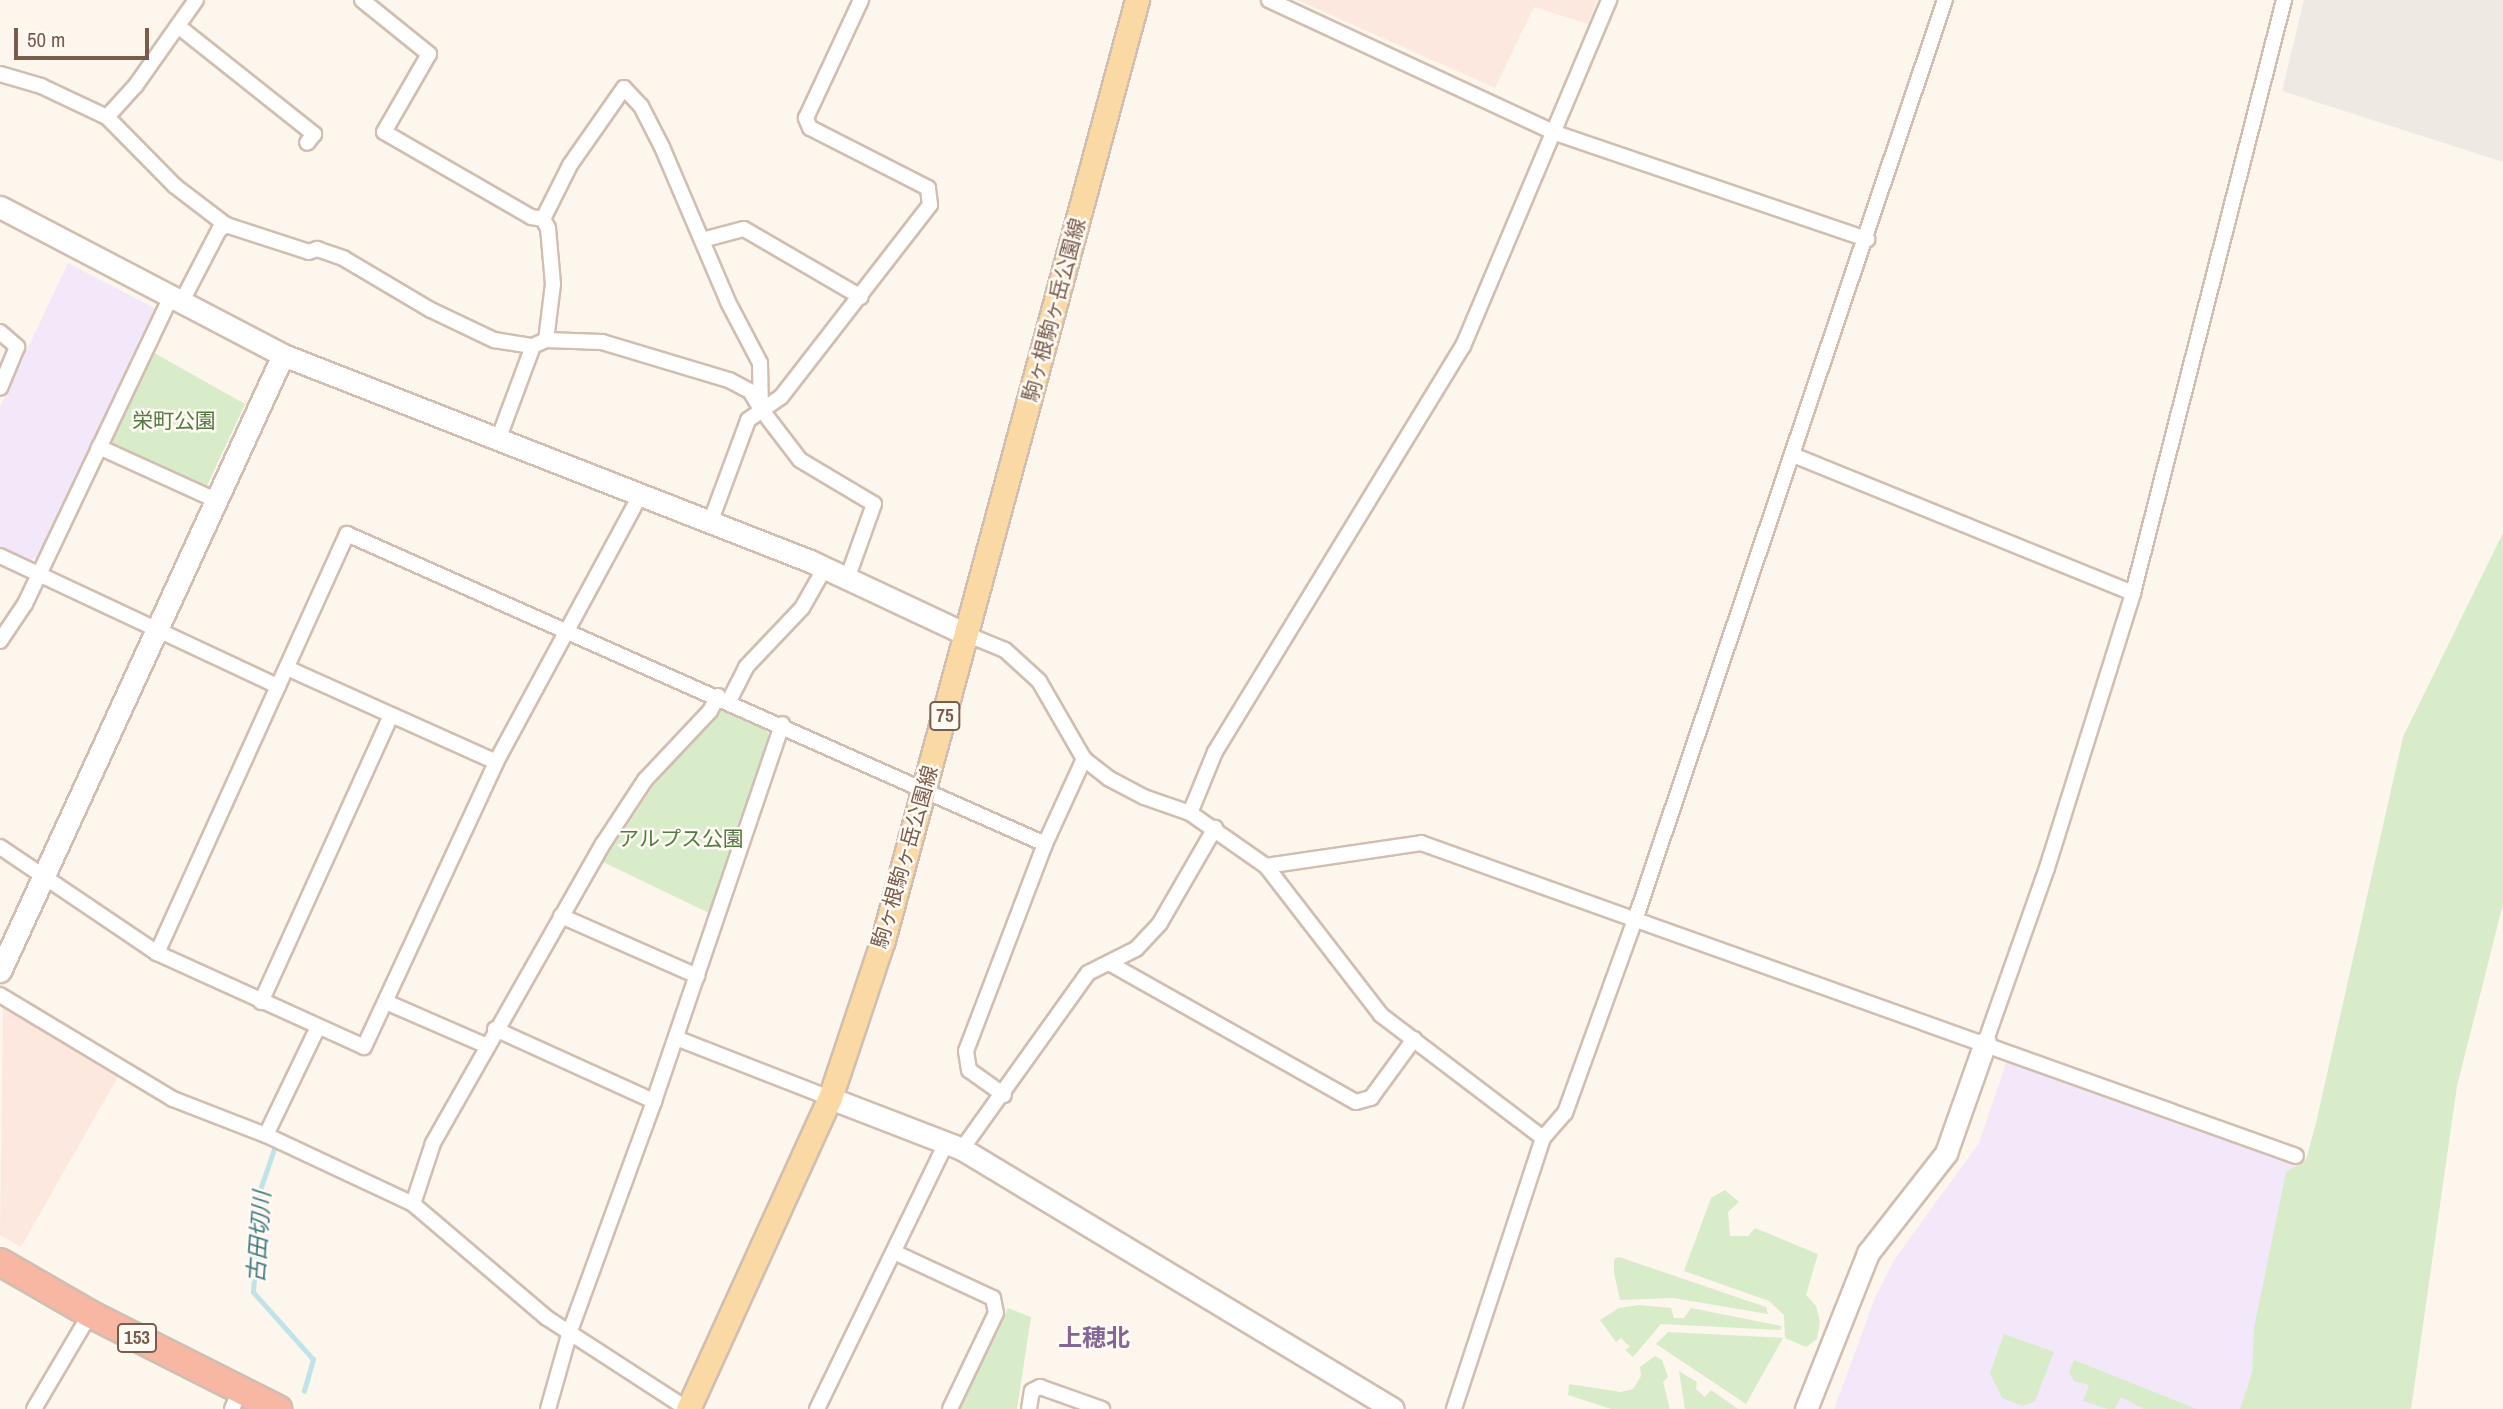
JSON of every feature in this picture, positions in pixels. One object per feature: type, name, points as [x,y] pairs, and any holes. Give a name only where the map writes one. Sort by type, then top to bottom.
[{"type":"highway","name":"153","points":[[0,1262],[236,1400],[278,1409]]},
{"type":"main road","name":"駒ヶ根駒ヶ岳公園線","points":[[687,1409],[830,1098],[883,940],[1137,0]]},
{"type":"street","points":[[107,117],[196,0]]},
{"type":"street","points":[[362,0],[429,54],[384,132],[531,217],[543,219]]},
{"type":"street","points":[[710,523],[748,420],[781,397],[861,297],[932,197],[928,188],[810,128],[806,118],[861,0]]},
{"type":"street","points":[[1269,0],[1555,133],[1867,239]]},
{"type":"street","points":[[1190,813],[1215,752],[1463,346],[1609,0]]},
{"type":"street","points":[[1454,1409],[1543,1138],[1565,1114],[1636,917],[1867,239],[1945,0]]},
{"type":"street","points":[[1806,1409],[1868,1253],[1946,1153],[2047,868],[2133,593],[2198,352],[2284,0]]},
{"type":"street","points":[[178,26],[314,134],[307,143]]},
{"type":"street","points":[[0,74],[41,86],[107,117],[174,186],[226,225],[309,252],[317,249],[343,258],[475,333],[540,343],[602,342],[688,367],[750,391],[800,460],[815,473],[867,496],[874,504],[847,579]]},
{"type":"street","points":[[498,440],[540,343],[553,284],[551,243],[543,219],[570,165],[625,88],[641,106],[662,147],[760,363],[761,409]]},
{"type":"street","points":[[0,207],[283,355],[810,561],[823,570],[1005,650],[1039,681],[1084,759],[1144,797],[1190,813],[1266,866],[1381,1015],[1543,1138]]},
{"type":"street","points":[[0,641],[38,574],[99,447],[176,300],[219,229],[226,225]]},
{"type":"street","points":[[702,240],[744,229],[861,297]]},
{"type":"street","points":[[0,332],[17,346],[0,388]]},
{"type":"street","points":[[0,971],[218,502],[283,355]]},
{"type":"street","points":[[99,447],[218,502]]},
{"type":"street","points":[[1793,455],[2133,593]]},
{"type":"street","points":[[0,847],[157,953],[364,1047],[496,762],[639,496]]},
{"type":"street","points":[[157,953],[347,534],[782,724],[1045,844]]},
{"type":"street","points":[[0,556],[278,686]]},
{"type":"street","points":[[413,1204],[433,1143],[485,1045],[645,780],[723,699],[746,667],[802,608],[823,570]]},
{"type":"street","points":[[287,668],[496,762]]},
{"type":"street","points":[[261,1002],[391,715]]},
{"type":"street","points":[[548,1409],[569,1331],[654,1101],[782,724]]},
{"type":"street","points":[[1004,1095],[969,1070],[966,1051],[1045,844],[1084,759]]},
{"type":"street","points":[[817,1409],[896,1253],[955,1145],[1004,1095],[1088,974],[1136,949],[1160,923],[1214,828]]},
{"type":"street","points":[[1266,866],[1421,843],[1636,917],[2296,1156]]},
{"type":"street","points":[[561,916],[697,976]]},
{"type":"street","points":[[1109,963],[1356,1102],[1371,1098],[1413,1039]]},
{"type":"street","points":[[0,995],[138,1081],[266,1135],[413,1204],[537,1310],[687,1409]]},
{"type":"street","points":[[386,1002],[485,1045]]},
{"type":"street","points":[[266,1135],[318,1027]]},
{"type":"street","points":[[495,1030],[654,1101]]},
{"type":"street","points":[[676,1038],[955,1145],[1393,1409]]},
{"type":"street","points":[[896,1253],[993,1298],[996,1313],[950,1409]]},
{"type":"street","points":[[34,1409],[90,1314]]},
{"type":"street","points":[[1029,1409],[1032,1391],[1040,1387],[1102,1409]]},
{"type":"shaded area","points":[[1297,0],[1597,0],[1588,24],[1534,7],[1495,88]]},
{"type":"shaded area","points":[[2304,0],[2503,0],[2503,162],[2282,91]]},
{"type":"shaded area","points":[[68,263],[158,310],[38,557],[28,561],[0,549],[0,407]]},
{"type":"shaded area","points":[[3,1004],[119,1075],[21,1247],[0,1235]]},
{"type":"shaded area","points":[[2008,1057],[2324,1171],[2288,1409],[1834,1409],[1875,1298],[1894,1260],[1979,1143]]},
{"type":"green space","name":"栄町公園","points":[[149,350],[245,404],[206,488],[113,446],[110,436]]},
{"type":"green space","points":[[2503,533],[2503,904],[2457,1086],[2411,1409],[2240,1409],[2252,1373],[2254,1328],[2286,1172],[2306,1160],[2316,1123],[2403,737]]},
{"type":"green space","name":"アルプス公園","points":[[727,709],[767,728],[769,741],[711,914],[603,862],[653,786],[718,712]]},
{"type":"green space","points":[[1725,1190],[1739,1202],[1728,1212],[1730,1236],[1748,1236],[1755,1228],[1818,1254],[1806,1295],[1816,1306],[1820,1322],[1817,1339],[1806,1347],[1785,1338],[1784,1315],[1769,1301],[1684,1271],[1711,1198]]},
{"type":"green space","points":[[1619,1257],[1766,1307],[1768,1314],[1673,1298],[1620,1300],[1614,1273],[1614,1259]]},
{"type":"green space","points":[[1639,1305],[1671,1308],[1674,1318],[1684,1318],[1691,1308],[1781,1326],[1781,1330],[1661,1324],[1633,1357],[1625,1350],[1630,1347],[1621,1338],[1616,1342],[1600,1320],[1619,1308]]},
{"type":"green space","points":[[1008,1308],[1031,1317],[1017,1409],[958,1409]]},
{"type":"green space","points":[[1668,1332],[1783,1338],[1746,1404],[1656,1344]]},
{"type":"green space","points":[[2004,1334],[2054,1352],[2035,1401],[2023,1406],[2002,1398],[1990,1373]]},
{"type":"green space","points":[[1655,1356],[1662,1360],[1668,1377],[1663,1382],[1670,1409],[1611,1409],[1568,1395],[1569,1384],[1621,1392],[1633,1389],[1641,1376],[1640,1367]]},
{"type":"green space","points":[[2074,1360],[2197,1409],[2144,1409],[2121,1397],[2115,1409],[2083,1401],[2089,1385],[2074,1381],[2069,1372]]},
{"type":"green space","points":[[1679,1371],[1697,1382],[1696,1389],[1705,1397],[1711,1390],[1738,1409],[1685,1409]]},
{"type":"waterway","name":"古田切川","points":[[275,1146],[261,1187],[253,1292],[313,1359],[304,1391]]},
{"type":"district","name":"上穂北","points":[[1094,1338]]}]
